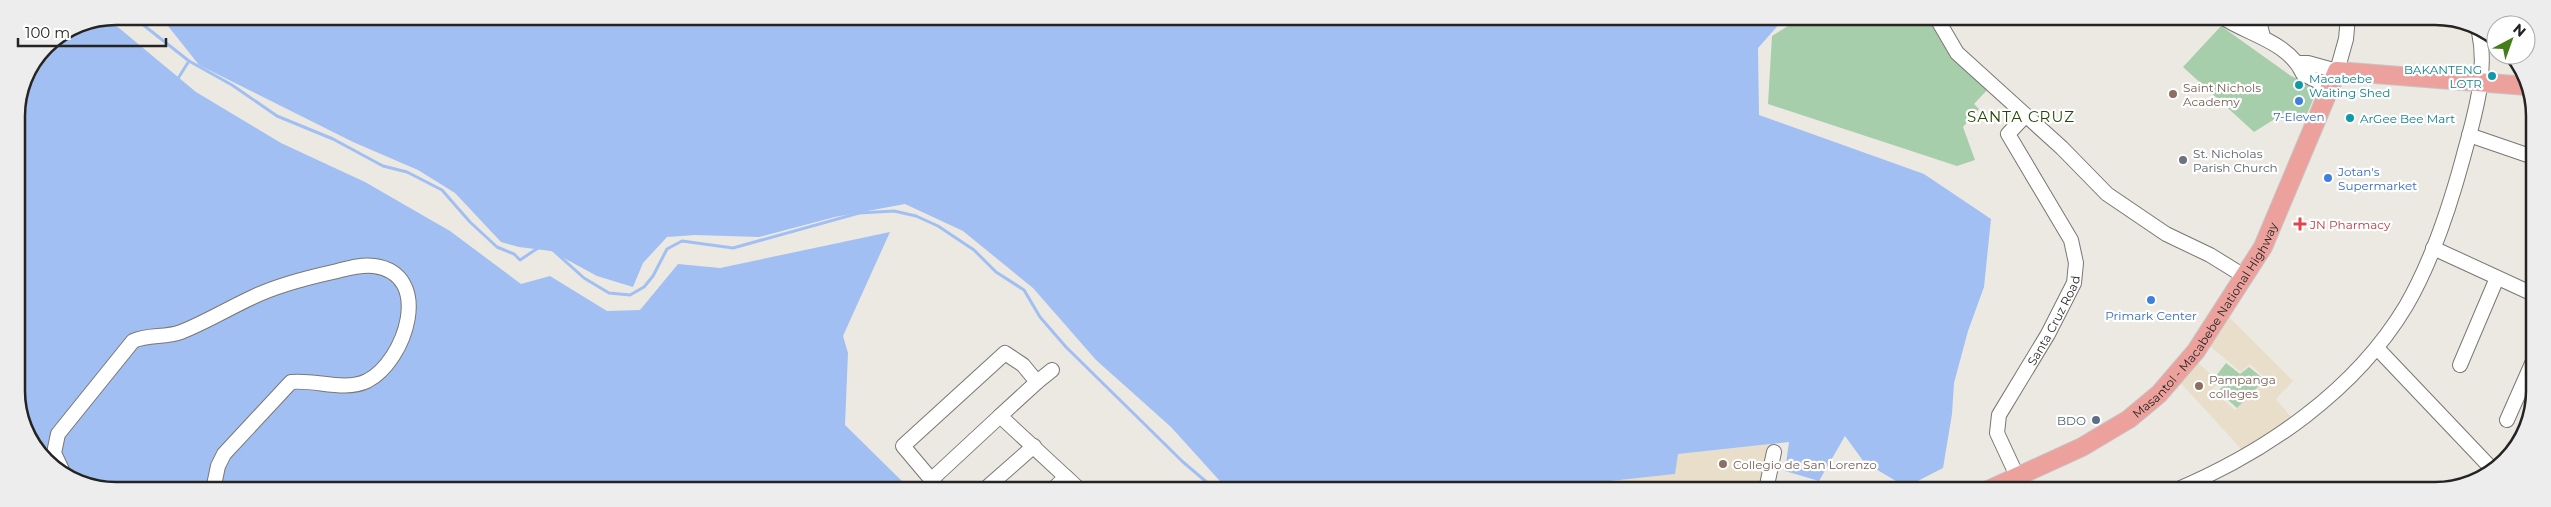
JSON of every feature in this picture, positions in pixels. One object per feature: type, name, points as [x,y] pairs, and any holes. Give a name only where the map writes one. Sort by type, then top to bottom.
[{"type":"main road","points":[[2334,79],[2481,81],[2520,85]]},
{"type":"main road","name":"Masantol - Macabebe National Highway","points":[[2011,482],[2082,447],[2128,419],[2159,394],[2196,351],[2263,247],[2334,79]]},
{"type":"street","points":[[1941,25],[1957,53],[2062,148],[2107,194],[2166,234],[2210,255],[2244,276]]},
{"type":"street","points":[[2242,25],[2263,37],[2298,63],[2308,62],[2334,79],[2346,39],[2347,25]]},
{"type":"street","points":[[2260,25],[2263,37]]},
{"type":"street","points":[[2195,482],[2266,443],[2312,411],[2353,374],[2377,348],[2406,306],[2433,248],[2456,185],[2470,135],[2481,81],[2482,49],[2479,36]]},
{"type":"street","name":"Santa Cruz Road","points":[[2009,482],[1997,432],[1999,415],[2048,334],[2074,284],[2076,263],[2071,240],[2008,134],[2025,116]]},
{"type":"street","points":[[2470,135],[2526,155]]},
{"type":"street","points":[[2433,248],[2526,291]]},
{"type":"street","points":[[57,459],[54,453],[58,434],[126,347],[139,338],[174,334],[213,318],[268,290],[360,265],[384,268],[402,282],[408,305],[407,325],[403,341],[379,372],[366,381],[353,384],[291,382],[224,454],[218,466],[215,482]]},
{"type":"street","points":[[2460,365],[2497,278]]},
{"type":"street","points":[[2377,348],[2488,465]]},
{"type":"street","points":[[933,482],[902,446],[1005,353],[1023,365],[1037,382]]},
{"type":"street","points":[[939,482],[1000,416],[1052,370]]},
{"type":"street","points":[[2507,420],[2526,377]]},
{"type":"street","points":[[1000,416],[1071,482]]},
{"type":"street","points":[[993,482],[1034,446]]},
{"type":"street","points":[[1768,482],[1774,452]]},
{"type":"street","points":[[1061,482],[1066,477]]},
{"type":"shaded area","name":"Pampanga colleges","points":[[2227,315],[2293,381],[2276,399],[2291,417],[2244,452],[2178,380],[2195,360],[2219,382],[2212,390],[2235,410],[2267,380],[2250,364],[2241,372],[2206,343]]},
{"type":"shaded area","name":"Collegio de San Lorenzo","points":[[1774,444],[1764,482],[1601,482],[1675,474],[1677,454]]},
{"type":"green space","points":[[1789,25],[1938,25],[1989,88],[1974,104],[1979,109],[1963,127],[1975,160],[1957,166],[1768,104],[1772,36]]},
{"type":"green space","points":[[2221,26],[2291,76],[2318,88],[2304,121],[2286,112],[2254,132],[2183,67]]},
{"type":"green space","points":[[2226,363],[2240,374],[2249,367],[2265,380],[2237,408],[2218,391],[2225,384],[2216,376]]},
{"type":"water","points":[[115,25],[196,92],[281,143],[365,182],[450,231],[521,284],[550,276],[607,311],[640,310],[678,264],[720,268],[890,232],[843,336],[848,353],[845,425],[903,482],[116,482],[99,480],[76,473],[61,463],[44,446],[34,431],[26,403],[25,116],[28,93],[32,81],[48,56],[66,40],[87,30]]},
{"type":"water","points":[[166,25],[1778,25],[1758,48],[1759,115],[1924,174],[1991,219],[1984,287],[1968,331],[1954,383],[1952,414],[1943,468],[1916,482],[1898,482],[1864,462],[1845,436],[1819,481],[1785,471],[1789,442],[1678,454],[1675,474],[1601,482],[1221,482],[1171,427],[1096,360],[1033,288],[963,231],[905,204],[835,217],[759,237],[695,235],[667,237],[643,263],[633,287],[597,276],[551,251],[519,247],[501,242],[455,193],[418,170],[353,142],[199,65]]},
{"type":"waterway","points":[[143,25],[189,61],[232,85],[277,116],[333,139],[383,166],[407,172],[442,190],[470,222],[497,247],[514,254],[520,260],[538,248]]},
{"type":"waterway","points":[[177,80],[189,61]]},
{"type":"waterway","points":[[555,252],[584,278],[609,293],[630,295],[644,287],[653,276],[667,249],[682,241],[733,248],[859,213],[894,211],[916,216],[938,226],[974,250],[996,272],[1024,290],[1040,317],[1066,347],[1183,462],[1207,482]]},
{"type":"place","name":"BAKANTENG LOTR","points":[[2492,76]]},
{"type":"place","name":"Macabebe Waiting Shed","points":[[2299,85]]},
{"type":"place","name":"Saint Nichols Academy","points":[[2173,94]]},
{"type":"place","name":"7-Eleven","points":[[2299,101]]},
{"type":"place","name":"ArGee Bee Mart","points":[[2350,118]]},
{"type":"place","name":"St. Nicholas Parish Church","points":[[2183,160]]},
{"type":"place","name":"Jotan's Supermarket","points":[[2328,178]]},
{"type":"place","name":"JN Pharmacy","points":[[2300,224]]},
{"type":"place","name":"Primark Center","points":[[2151,300]]},
{"type":"place","name":"Pampanga colleges","points":[[2199,386]]},
{"type":"place","name":"BDO","points":[[2096,420]]},
{"type":"place","name":"Collegio de San Lorenzo","points":[[1723,464]]},
{"type":"district","name":"SANTA CRUZ","points":[[2021,116]]}]
